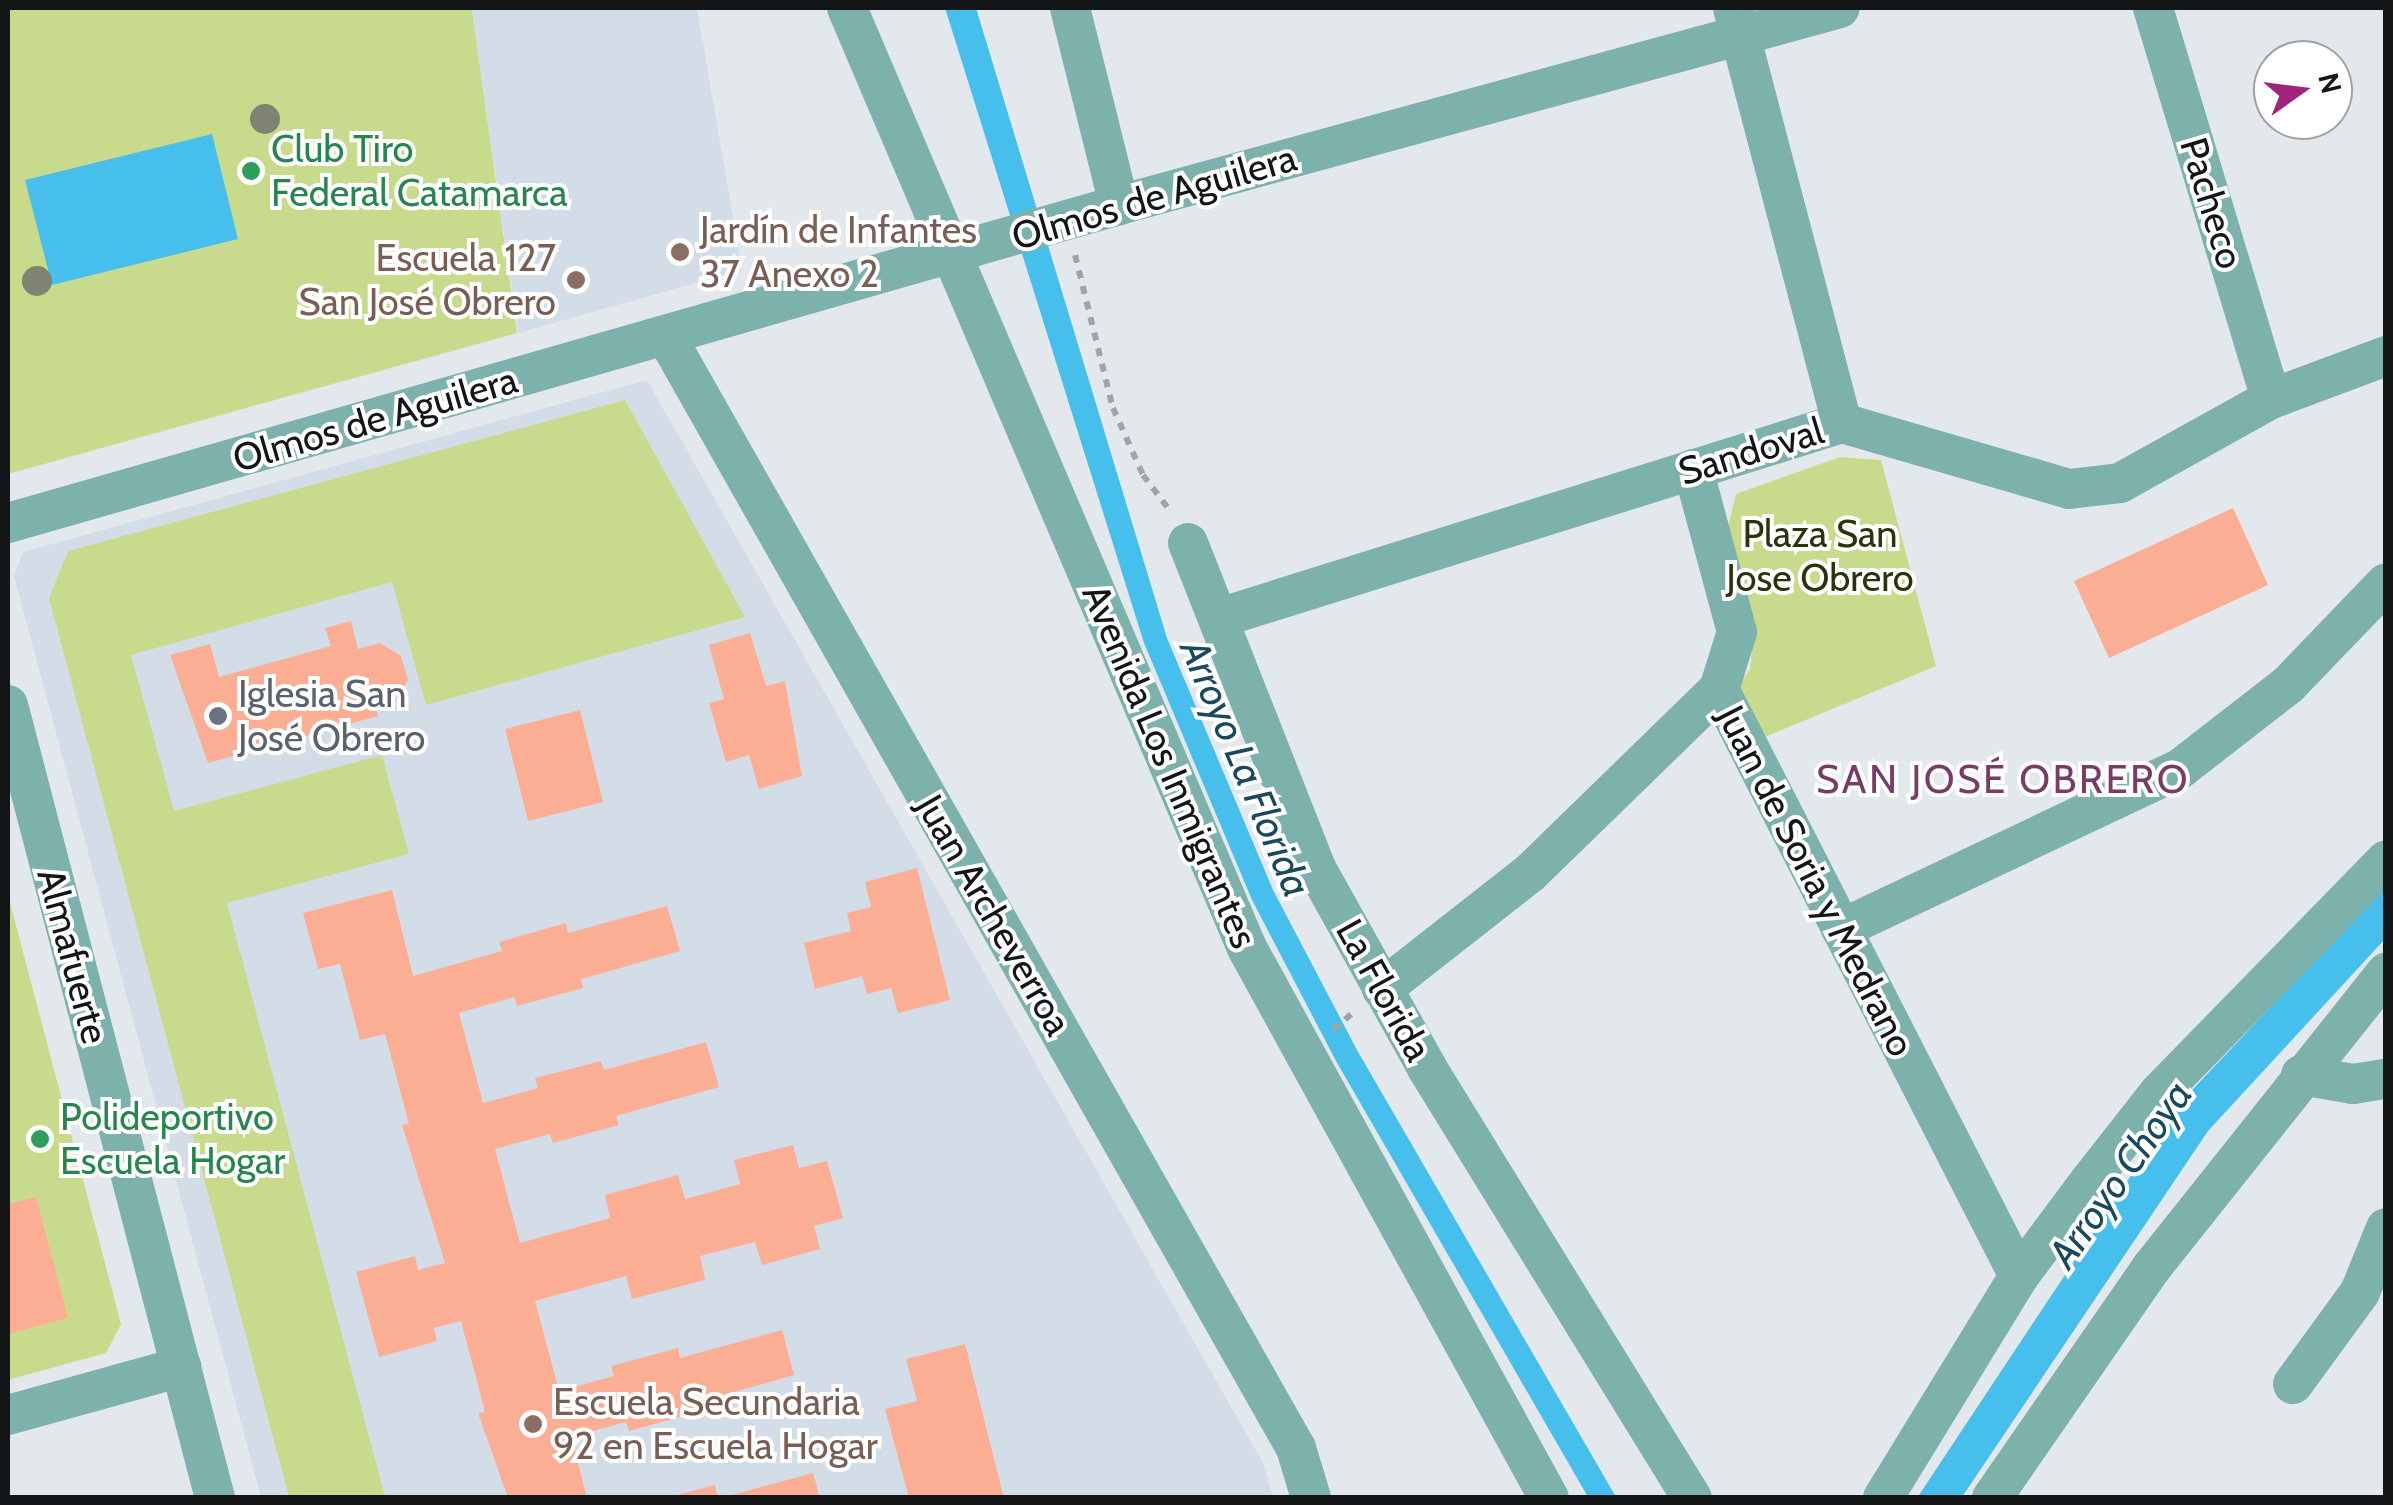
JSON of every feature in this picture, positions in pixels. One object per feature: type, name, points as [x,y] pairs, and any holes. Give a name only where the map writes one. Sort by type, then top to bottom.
[{"type":"street","name":"Avenida Los Inmigrantes","points":[[847,8],[963,251],[1247,948],[1549,1498]]},
{"type":"street","points":[[1070,8],[1120,205]]},
{"type":"street","name":"Olmos de Aguilera","points":[[8,523],[963,251],[1736,22],[1840,8]]},
{"type":"street","name":"Pacheco","points":[[2153,8],[2271,398]]},
{"type":"street","points":[[1736,22],[1842,423]]},
{"type":"street","name":"Juan Archeverroa","points":[[666,336],[1296,1448],[1310,1498]]},
{"type":"street","name":"Sandoval","points":[[1219,618],[1842,423],[2068,489],[2120,483],[2271,398],[2386,356]]},
{"type":"street","name":"Juan de Soria y Medrano","points":[[1693,469],[1736,632],[1719,690],[2019,1276]]},
{"type":"street","name":"La Florida","points":[[1188,543],[1317,870],[1382,989],[1692,1498]]},
{"type":"street","points":[[1841,928],[2181,768],[2288,685],[2386,583]]},
{"type":"street","points":[[1382,989],[1530,873],[1719,690]]},
{"type":"street","name":"Almafuerte","points":[[8,705],[215,1498]]},
{"type":"street","points":[[1883,1498],[2019,1276],[2159,1093],[2386,860]]},
{"type":"street","points":[[1992,1498],[2152,1268],[2301,1075],[2386,973]]},
{"type":"street","points":[[2301,1075],[2354,1084],[2386,1079]]},
{"type":"street","points":[[2292,1384],[2360,1292],[2386,1228]]},
{"type":"street","points":[[8,1415],[181,1367]]},
{"type":"path","points":[[1082,282],[1113,408],[1142,475],[1188,543]]},
{"type":"path","points":[[1304,1055],[1382,989]]},
{"type":"shaded area","points":[[697,8],[742,270],[518,333],[472,9]]},
{"type":"shaded area","points":[[647,380],[1263,1463],[1273,1497],[261,1497],[14,576],[23,552]]},
{"type":"green space","name":"Club Tiro Federal Catamarca","points":[[8,8],[484,8],[472,10],[517,333],[8,474]]},
{"type":"green space","points":[[625,400],[745,617],[426,705],[392,582],[131,655],[174,811],[382,755],[409,854],[227,903],[385,1497],[289,1497],[49,598],[68,551]]},
{"type":"green space","name":"Plaza San Jose Obrero","points":[[1840,457],[1881,460],[1936,666],[1760,739],[1738,686],[1750,669],[1754,631],[1727,531],[1736,494]]},
{"type":"green space","name":"Polideportivo Escuela Hogar","points":[[8,895],[121,1324],[106,1353],[8,1380]]},
{"type":"water","points":[[945,8],[976,8],[1167,638],[1273,890],[1357,1050],[1616,1497],[1588,1497],[1336,1061],[1252,900],[1144,643]]},
{"type":"water","points":[[212,134],[238,239],[52,285],[25,180]]},
{"type":"water","points":[[2385,886],[2385,939],[2208,1131],[1962,1497],[1917,1498],[2177,1106]]},
{"type":"building","points":[[2233,508],[2268,585],[2109,658],[2074,581]]},
{"type":"building","points":[[351,621],[358,649],[380,643],[401,656],[408,680],[395,702],[375,707],[378,716],[208,763],[170,655],[210,644],[219,677],[331,646],[325,628]]},
{"type":"building","points":[[750,633],[766,686],[785,681],[802,776],[759,789],[749,755],[726,762],[709,703],[724,699],[709,645]]},
{"type":"building","points":[[580,710],[603,802],[528,821],[505,729]]},
{"type":"building","points":[[917,868],[950,1000],[898,1013],[891,988],[867,994],[862,976],[815,989],[804,943],[851,931],[847,913],[871,907],[865,882]]},
{"type":"building","points":[[392,890],[413,976],[502,951],[499,942],[566,923],[568,933],[667,906],[680,951],[581,979],[583,988],[517,1006],[514,997],[459,1013],[483,1103],[538,1088],[535,1078],[601,1061],[604,1070],[706,1042],[719,1087],[616,1116],[619,1125],[553,1143],[550,1134],[495,1149],[520,1243],[610,1218],[605,1195],[678,1175],[685,1199],[740,1184],[734,1160],[793,1145],[799,1168],[827,1161],[843,1218],[814,1226],[820,1249],[762,1265],[755,1242],[700,1256],[705,1280],[632,1299],[626,1276],[535,1301],[559,1391],[614,1376],[611,1366],[678,1348],[680,1358],[782,1330],[794,1375],[693,1404],[695,1413],[629,1431],[626,1422],[571,1437],[587,1498],[508,1498],[478,1413],[485,1412],[461,1321],[434,1328],[437,1341],[379,1357],[356,1272],[415,1256],[418,1270],[445,1263],[402,1125],[409,1124],[385,1034],[360,1040],[340,964],[318,969],[303,913]]},
{"type":"building","points":[[36,1197],[68,1318],[8,1334],[8,1204]]},
{"type":"building","points":[[965,1344],[1004,1498],[909,1498],[885,1409],[917,1401],[906,1359]]},
{"type":"building","points":[[813,1473],[820,1498],[728,1496]]},
{"type":"building","points":[[715,1485],[718,1498],[673,1498],[673,1496]]},
{"type":"place","name":"Club Tiro Federal Catamarca","points":[[251,171]]},
{"type":"place","name":"Jardín de Infantes 37 Anexo 2","points":[[680,252]]},
{"type":"place","name":"Escuela 127 San José Obrero","points":[[576,280]]},
{"type":"place","name":"Iglesia San José Obrero","points":[[218,716]]},
{"type":"place","name":"Polideportivo Escuela Hogar","points":[[40,1139]]},
{"type":"place","name":"Escuela Secundaria 92 en Escuela Hogar","points":[[533,1424]]},
{"type":"district","name":"SAN JOSÉ OBRERO","points":[[2003,779]]},
{"type":"water label","name":"Arroyo La Florida","points":[[1246,768]]},
{"type":"water label","name":"Arroyo Choya","points":[[2120,1174]]}]
